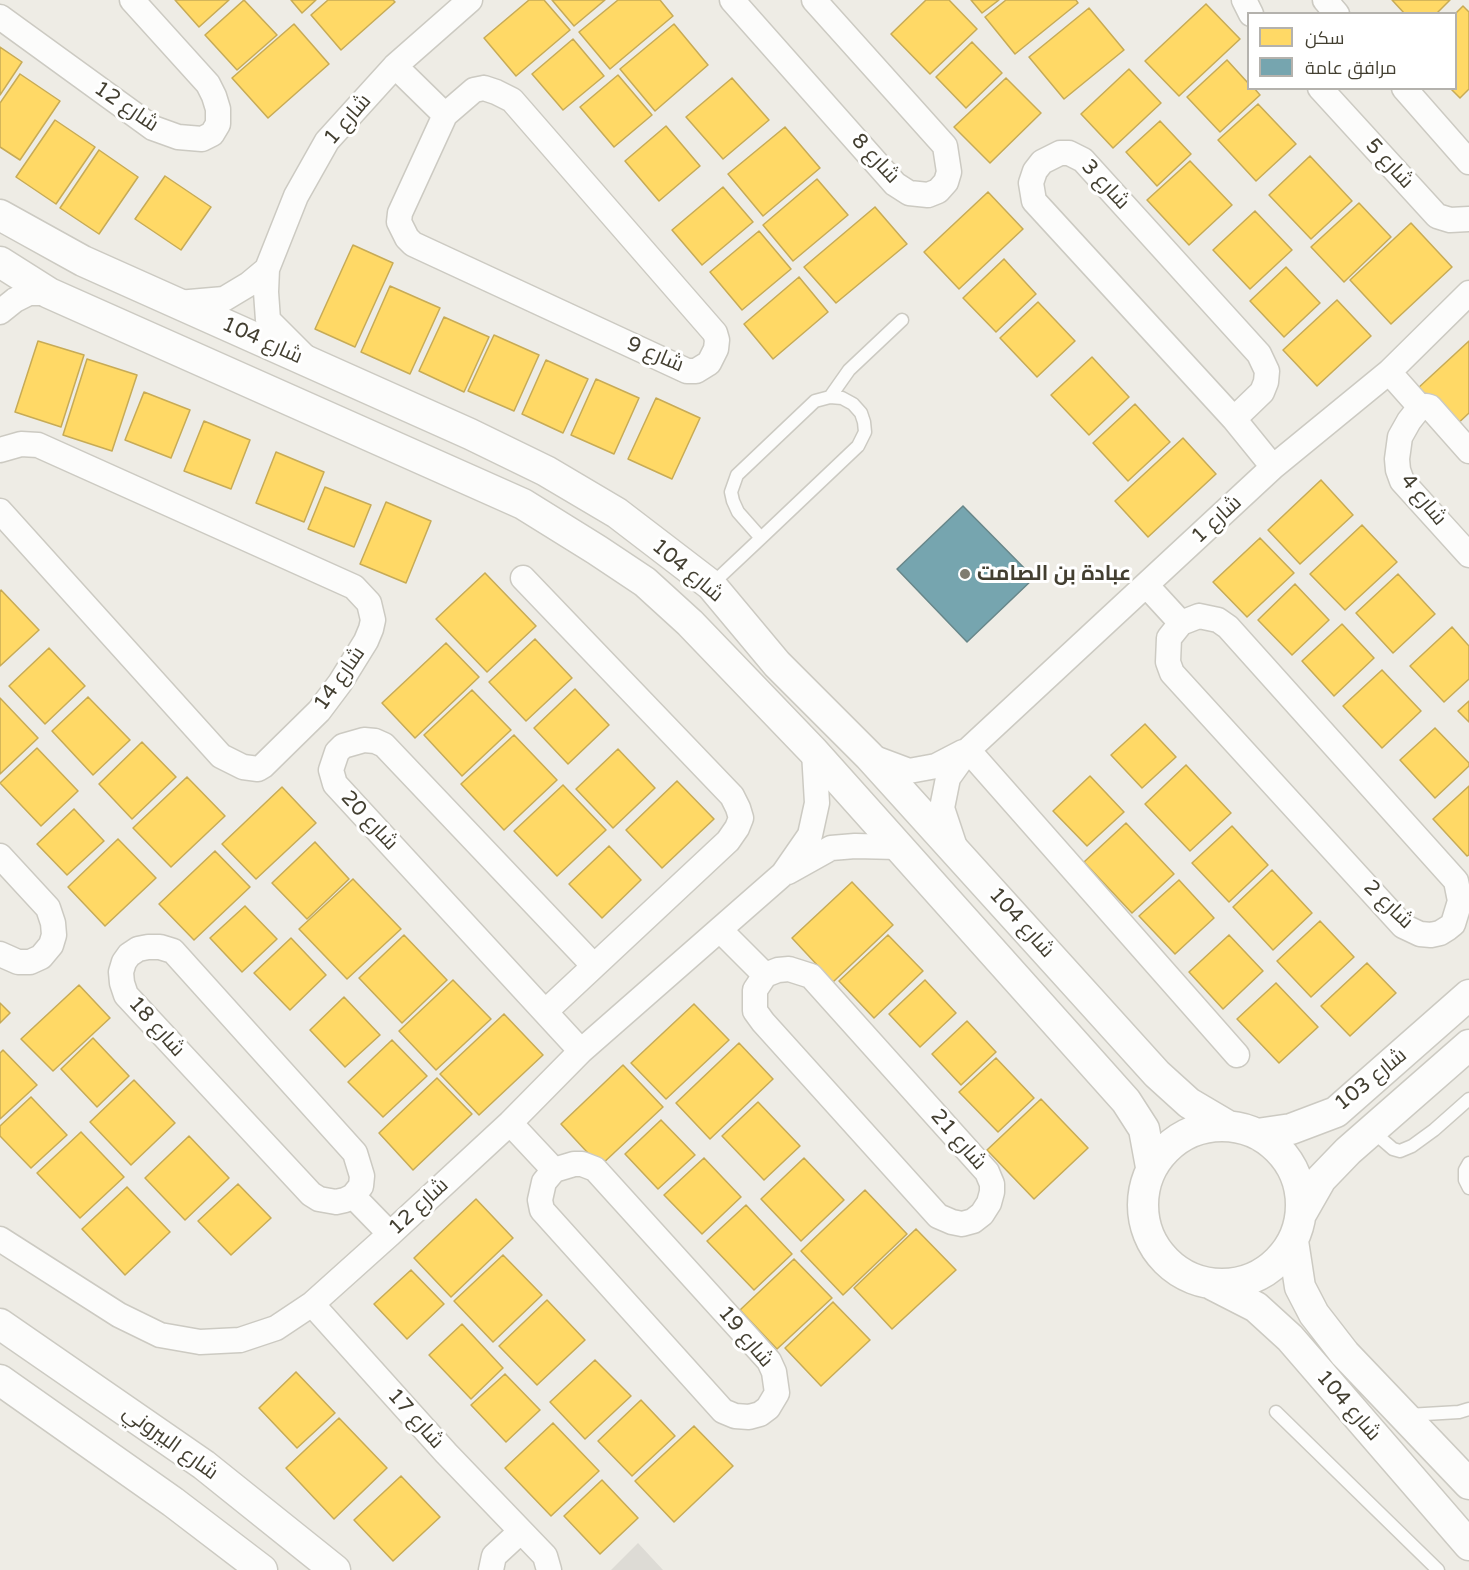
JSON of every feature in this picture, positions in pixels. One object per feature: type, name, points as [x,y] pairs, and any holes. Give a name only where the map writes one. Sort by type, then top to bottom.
[{"type":"street","name":"شارع 12","points":[[0,18],[153,128],[178,137],[202,139],[212,134],[218,124],[218,109],[208,84],[132,0]]},
{"type":"street","name":"شارع 1","points":[[310,362],[268,320],[267,269],[296,196],[327,141],[395,66],[470,0]]},
{"type":"street","name":"شارع 8","points":[[732,0],[896,184],[909,193],[928,195],[938,191],[946,182],[949,172],[949,159],[945,146],[814,0]]},
{"type":"street","points":[[1325,0],[1335,12]]},
{"type":"street","points":[[395,66],[445,115]]},
{"type":"street","name":"شارع 9","points":[[484,88],[512,100],[715,333],[716,349],[709,363],[696,370],[687,370],[413,244],[402,230],[399,222],[400,213],[445,115],[474,90],[484,88]]},
{"type":"street","name":"شارع 5","points":[[1322,90],[1437,216],[1449,220],[1469,219]]},
{"type":"street","points":[[1406,90],[1469,162]]},
{"type":"street","name":"شارع 3","points":[[1234,419],[1262,392],[1266,382],[1266,371],[1259,354],[1083,160],[1069,153],[1060,153],[1042,162],[1035,171],[1031,183],[1034,201],[1234,419],[1273,467]]},
{"type":"street","name":"شارع 104","points":[[0,215],[83,261],[470,434],[546,471],[624,519],[711,585],[777,664],[869,756],[1157,1074],[1189,1103],[1228,1126]]},
{"type":"street","name":"شارع 104","points":[[0,262],[49,293],[523,504],[645,582],[690,623],[814,752],[1126,1101],[1144,1129],[1151,1167]]},
{"type":"street","points":[[178,303],[224,299],[249,284],[267,269]]},
{"type":"street","points":[[0,312],[28,293],[49,293]]},
{"type":"street","name":"شارع 1","points":[[955,850],[942,807],[948,778],[968,750],[1273,467],[1389,372],[1469,293]]},
{"type":"street","points":[[1389,372],[1420,407],[1430,407],[1469,451]]},
{"type":"street","name":"شارع 4","points":[[1420,407],[1400,437],[1398,470],[1402,481],[1469,555]]},
{"type":"street","points":[[449,471],[456,469],[468,459],[472,443],[470,434]]},
{"type":"street","name":"شارع 14","points":[[0,450],[21,444],[38,445],[354,588],[369,603],[371,629],[340,683],[319,711],[263,766],[243,767],[221,756],[0,511]]},
{"type":"street","points":[[597,550],[604,530],[614,521],[624,519]]},
{"type":"street","points":[[523,578],[732,796],[741,818],[728,842],[546,1011]]},
{"type":"street","points":[[1147,586],[1181,623]]},
{"type":"street","name":"شارع 2","points":[[1199,616],[1218,620],[1236,636],[1456,881],[1460,901],[1453,924],[1440,933],[1431,934],[1420,934],[1403,926],[1172,673],[1168,662],[1169,638],[1181,623],[1199,616]]},
{"type":"street","name":"شارع 20","points":[[581,1051],[335,784],[331,770],[333,761],[343,746],[364,740],[384,745],[594,966]]},
{"type":"street","name":"شارع 1","points":[[869,756],[909,771],[936,766],[968,750]]},
{"type":"street","points":[[968,750],[1237,1054]]},
{"type":"street","name":"شارع 12","points":[[783,874],[810,835],[817,803],[814,752]]},
{"type":"street","name":"شارع 12","points":[[0,1239],[119,1315],[160,1335],[200,1342],[240,1340],[276,1328],[312,1304],[510,1122],[581,1051],[783,874],[831,848],[898,847]]},
{"type":"street","points":[[0,856],[48,908],[54,934],[51,945],[41,957],[30,962],[18,962],[0,954]]},
{"type":"street","points":[[720,930],[765,975]]},
{"type":"street","name":"شارع 18","points":[[148,947],[160,947],[173,951],[355,1153],[362,1176],[361,1186],[353,1196],[336,1202],[319,1198],[311,1194],[279,1160],[126,995],[121,972],[129,955],[138,949],[148,947]]},
{"type":"street","name":"شارع 21","points":[[789,969],[811,976],[987,1172],[992,1184],[992,1192],[989,1203],[982,1214],[973,1221],[962,1224],[938,1216],[755,1011],[755,990],[765,975],[789,969]]},
{"type":"street","name":"شارع 103","points":[[1257,1134],[1291,1129],[1335,1112],[1469,995]]},
{"type":"street","name":"شارع 103","points":[[1297,1227],[1321,1179],[1370,1129],[1469,1045]]},
{"type":"street","points":[[510,1122],[554,1170]]},
{"type":"street","points":[[1228,1126],[1257,1134],[1283,1154],[1298,1182],[1297,1227],[1274,1266],[1246,1281],[1213,1285],[1177,1272],[1151,1243],[1141,1205],[1151,1167],[1170,1144],[1197,1129],[1228,1126]]},
{"type":"street","name":"شارع 19","points":[[574,1164],[582,1164],[595,1169],[769,1361],[774,1372],[777,1394],[768,1408],[760,1414],[749,1417],[735,1416],[723,1411],[542,1210],[541,1190],[544,1182],[554,1170],[574,1164]]},
{"type":"street","points":[[353,1196],[390,1234]]},
{"type":"street","name":"شارع 104","points":[[1297,1227],[1300,1287],[1314,1314],[1345,1354],[1469,1484]]},
{"type":"street","name":"شارع 104","points":[[1213,1285],[1256,1307],[1290,1338],[1469,1545]]},
{"type":"street","name":"شارع 17","points":[[312,1304],[520,1532],[545,1556],[549,1570]]},
{"type":"street","name":"شارع البيروني","points":[[0,1324],[204,1465],[320,1564]]},
{"type":"street","points":[[0,1380],[173,1502],[262,1570]]},
{"type":"street","points":[[491,1570],[494,1556],[520,1532]]},
{"type":"lane","points":[[830,397],[849,370],[902,320]]},
{"type":"lane","points":[[711,585],[762,538],[858,446],[865,432],[864,422],[861,413],[853,404],[842,398],[830,397],[815,401],[737,475],[731,492],[733,501],[738,512],[762,538]]},
{"type":"lane","points":[[1370,1129],[1393,1149],[1400,1151],[1412,1146],[1434,1130],[1469,1099]]},
{"type":"lane","points":[[1469,1163],[1465,1170],[1465,1180],[1469,1188]]},
{"type":"lane","points":[[1403,1416],[1426,1412],[1459,1412],[1469,1409]]},
{"type":"lane","points":[[1276,1412],[1438,1570]]},
{"type":"shaded area","points":[[638,1543],[663,1570],[611,1570]]},
{"type":"building: سكن","points":[[175,0],[229,0],[199,27]]},
{"type":"building: سكن","points":[[244,0],[277,35],[237,70],[205,35]]},
{"type":"building: سكن","points":[[291,0],[316,0],[302,13]]},
{"type":"building: سكن","points":[[328,0],[393,0],[395,2],[341,50],[311,15]]},
{"type":"building: سكن","points":[[529,0],[544,0],[570,30],[516,76],[484,38]]},
{"type":"building: سكن","points":[[552,0],[605,0],[574,26]]},
{"type":"building: سكن","points":[[618,0],[660,0],[673,16],[610,69],[579,32]]},
{"type":"building: سكن","points":[[926,0],[949,0],[977,29],[930,74],[891,34]]},
{"type":"building: سكن","points":[[971,0],[999,0],[982,13]]},
{"type":"building: سكن","points":[[1006,0],[1076,0],[1078,3],[1015,54],[985,17]]},
{"type":"building: سكن","points":[[1392,0],[1450,0],[1438,12],[1403,12]]},
{"type":"building: سكن","points":[[1206,4],[1240,39],[1179,96],[1145,61]]},
{"type":"building: سكن","points":[[1463,6],[1469,12],[1469,89],[1460,98],[1452,90],[1457,90],[1457,12]]},
{"type":"building: سكن","points":[[1089,8],[1124,50],[1064,99],[1029,57]]},
{"type":"building: سكن","points":[[294,24],[329,64],[268,118],[232,78]]},
{"type":"building: سكن","points":[[674,24],[708,65],[655,111],[620,69]]},
{"type":"building: سكن","points":[[573,39],[604,76],[563,110],[532,74]]},
{"type":"building: سكن","points":[[972,42],[1002,73],[966,108],[936,77]]},
{"type":"building: سكن","points":[[0,47],[22,62],[0,95]]},
{"type":"building: سكن","points":[[1227,60],[1247,82],[1247,90],[1256,90],[1260,95],[1220,132],[1187,97]]},
{"type":"building: سكن","points":[[1129,69],[1161,103],[1113,148],[1081,114]]},
{"type":"building: سكن","points":[[20,74],[60,101],[20,160],[0,147],[0,103]]},
{"type":"building: سكن","points":[[618,75],[652,115],[614,147],[580,107]]},
{"type":"building: سكن","points":[[732,78],[769,120],[723,159],[686,117]]},
{"type":"building: سكن","points":[[1006,78],[1041,113],[990,163],[954,127]]},
{"type":"building: سكن","points":[[1258,104],[1296,144],[1256,181],[1218,140]]},
{"type":"building: سكن","points":[[55,120],[95,147],[56,204],[16,177]]},
{"type":"building: سكن","points":[[1160,121],[1191,154],[1157,186],[1126,152]]},
{"type":"building: سكن","points":[[666,126],[700,166],[659,201],[625,161]]},
{"type":"building: سكن","points":[[785,127],[820,168],[763,216],[728,174]]},
{"type":"building: سكن","points":[[99,150],[138,177],[99,234],[60,208]]},
{"type":"building: سكن","points":[[1310,156],[1352,201],[1311,239],[1269,195]]},
{"type":"building: سكن","points":[[1190,161],[1232,205],[1189,245],[1147,200]]},
{"type":"building: سكن","points":[[165,176],[211,207],[181,250],[135,219]]},
{"type":"building: سكن","points":[[817,179],[848,215],[793,261],[763,225]]},
{"type":"building: سكن","points":[[723,187],[753,222],[702,265],[672,230]]},
{"type":"building: سكن","points":[[988,192],[1023,229],[959,289],[924,252]]},
{"type":"building: سكن","points":[[1359,203],[1391,237],[1344,282],[1311,247]]},
{"type":"building: سكن","points":[[875,207],[907,244],[836,303],[804,267]]},
{"type":"building: سكن","points":[[1255,211],[1292,250],[1250,289],[1213,250]]},
{"type":"building: سكن","points":[[1411,223],[1452,267],[1391,324],[1350,280]]},
{"type":"building: سكن","points":[[759,231],[791,269],[742,310],[710,272]]},
{"type":"building: سكن","points":[[353,245],[393,263],[355,347],[315,329]]},
{"type":"building: سكن","points":[[1004,259],[1036,294],[996,332],[963,298]]},
{"type":"building: سكن","points":[[1286,267],[1320,303],[1284,337],[1250,301]]},
{"type":"building: سكن","points":[[799,277],[828,312],[773,359],[744,324]]},
{"type":"building: سكن","points":[[390,286],[440,308],[410,374],[361,352]]},
{"type":"building: سكن","points":[[1337,300],[1371,336],[1317,386],[1283,350]]},
{"type":"building: سكن","points":[[1038,302],[1075,341],[1037,377],[1000,338]]},
{"type":"building: سكن","points":[[444,317],[489,337],[464,392],[419,371]]},
{"type":"building: سكن","points":[[494,335],[539,355],[514,411],[468,391]]},
{"type":"building: سكن","points":[[38,341],[84,355],[61,427],[15,412]]},
{"type":"building: سكن","points":[[1469,341],[1469,413],[1453,428],[1417,389]]},
{"type":"building: سكن","points":[[1092,357],[1129,397],[1089,435],[1051,395]]},
{"type":"building: سكن","points":[[87,359],[137,375],[112,451],[63,435]]},
{"type":"building: سكن","points":[[546,360],[588,379],[563,433],[522,414]]},
{"type":"building: سكن","points":[[596,379],[639,398],[614,454],[571,435]]},
{"type":"building: سكن","points":[[144,392],[190,410],[171,458],[125,440]]},
{"type":"building: سكن","points":[[656,398],[700,418],[672,479],[628,459]]},
{"type":"building: سكن","points":[[1135,404],[1170,442],[1128,481],[1093,443]]},
{"type":"building: سكن","points":[[204,421],[250,440],[231,489],[184,471]]},
{"type":"building: سكن","points":[[1183,438],[1216,474],[1148,537],[1115,501]]},
{"type":"building: سكن","points":[[276,452],[324,472],[304,522],[256,503]]},
{"type":"building: سكن","points":[[1321,480],[1353,515],[1300,564],[1268,530]]},
{"type":"building: سكن","points":[[325,487],[371,505],[354,547],[308,529]]},
{"type":"building: سكن","points":[[386,502],[431,521],[406,583],[360,564]]},
{"type":"building: سكن","points":[[1362,525],[1397,562],[1345,610],[1310,574]]},
{"type":"building: سكن","points":[[1260,538],[1294,573],[1247,617],[1213,582]]},
{"type":"building: سكن","points":[[485,573],[536,626],[487,672],[436,619]]},
{"type":"building: سكن","points":[[1398,574],[1435,614],[1393,653],[1356,613]]},
{"type":"building: سكن","points":[[1295,584],[1329,620],[1292,655],[1258,620]]},
{"type":"building: سكن","points":[[1,590],[39,630],[0,666],[0,592]]},
{"type":"building: سكن","points":[[1342,624],[1374,658],[1334,696],[1302,661]]},
{"type":"building: سكن","points":[[1452,627],[1469,646],[1469,679],[1444,702],[1410,666]]},
{"type":"building: سكن","points":[[535,639],[572,678],[526,721],[489,682]]},
{"type":"building: سكن","points":[[446,643],[479,677],[415,738],[382,703]]},
{"type":"building: سكن","points":[[49,648],[85,686],[45,724],[9,686]]},
{"type":"building: سكن","points":[[1382,670],[1421,711],[1382,748],[1343,706]]},
{"type":"building: سكن","points":[[575,689],[609,725],[568,764],[534,728]]},
{"type":"building: سكن","points":[[472,690],[511,730],[462,776],[424,735]]},
{"type":"building: سكن","points":[[88,697],[130,740],[93,775],[52,731]]},
{"type":"building: سكن","points":[[0,698],[38,738],[0,774]]},
{"type":"building: سكن","points":[[1469,701],[1469,722],[1458,711]]},
{"type":"building: سكن","points":[[1145,724],[1176,757],[1142,788],[1111,755]]},
{"type":"building: سكن","points":[[1435,728],[1469,763],[1469,766],[1435,798],[1400,760]]},
{"type":"building: سكن","points":[[514,735],[557,780],[504,830],[461,784]]},
{"type":"building: سكن","points":[[142,742],[176,777],[132,819],[99,784]]},
{"type":"building: سكن","points":[[37,748],[78,791],[41,826],[0,783]]},
{"type":"building: سكن","points":[[618,749],[655,788],[613,828],[576,789]]},
{"type":"building: سكن","points":[[1186,765],[1231,813],[1190,851],[1145,804]]},
{"type":"building: سكن","points":[[1090,776],[1124,812],[1087,846],[1053,811]]},
{"type":"building: سكن","points":[[187,777],[225,816],[171,867],[133,828]]},
{"type":"building: سكن","points":[[677,781],[714,819],[662,868],[626,830]]},
{"type":"building: سكن","points":[[563,785],[606,830],[557,876],[514,831]]},
{"type":"building: سكن","points":[[1469,786],[1469,855],[1467,856],[1433,819]]},
{"type":"building: سكن","points":[[282,787],[316,823],[256,879],[222,844]]},
{"type":"building: سكن","points":[[74,809],[104,841],[67,875],[37,844]]},
{"type":"building: سكن","points":[[1126,823],[1174,874],[1132,913],[1084,862]]},
{"type":"building: سكن","points":[[1232,826],[1268,865],[1229,902],[1192,863]]},
{"type":"building: سكن","points":[[118,839],[156,878],[105,926],[68,887]]},
{"type":"building: سكن","points":[[315,842],[349,879],[307,919],[272,883]]},
{"type":"building: سكن","points":[[609,846],[641,880],[602,918],[569,884]]},
{"type":"building: سكن","points":[[215,851],[250,887],[194,940],[159,904]]},
{"type":"building: سكن","points":[[1272,870],[1312,913],[1273,950],[1233,907]]},
{"type":"building: سكن","points":[[353,879],[401,929],[347,979],[299,929]]},
{"type":"building: سكن","points":[[1179,880],[1214,918],[1175,954],[1139,916]]},
{"type":"building: سكن","points":[[852,882],[893,925],[833,982],[792,938]]},
{"type":"building: سكن","points":[[245,906],[277,939],[242,972],[210,938]]},
{"type":"building: سكن","points":[[1320,921],[1354,957],[1311,997],[1277,961]]},
{"type":"building: سكن","points":[[404,935],[447,980],[402,1023],[359,978]]},
{"type":"building: سكن","points":[[888,935],[923,971],[874,1018],[839,981]]},
{"type":"building: سكن","points":[[1229,935],[1263,971],[1223,1009],[1189,972]]},
{"type":"building: سكن","points":[[291,938],[326,975],[290,1010],[254,973]]},
{"type":"building: سكن","points":[[1367,963],[1396,993],[1350,1036],[1321,1006]]},
{"type":"building: سكن","points":[[453,980],[491,1019],[436,1070],[399,1031]]},
{"type":"building: سكن","points":[[925,980],[956,1013],[920,1047],[889,1014]]},
{"type":"building: سكن","points":[[1276,983],[1318,1027],[1279,1063],[1237,1019]]},
{"type":"building: سكن","points":[[79,985],[110,1018],[53,1071],[21,1039]]},
{"type":"building: سكن","points":[[344,997],[380,1035],[345,1067],[310,1030]]},
{"type":"building: سكن","points":[[0,1003],[10,1013],[0,1023]]},
{"type":"building: سكن","points":[[694,1004],[729,1040],[666,1099],[631,1063]]},
{"type":"building: سكن","points":[[504,1014],[543,1055],[479,1115],[440,1074]]},
{"type":"building: سكن","points":[[967,1021],[996,1052],[961,1085],[932,1054]]},
{"type":"building: سكن","points":[[93,1038],[129,1076],[97,1107],[61,1069]]},
{"type":"building: سكن","points":[[392,1040],[427,1076],[383,1117],[348,1082]]},
{"type":"building: سكن","points":[[739,1043],[773,1079],[710,1139],[676,1103]]},
{"type":"building: سكن","points":[[3,1050],[37,1085],[0,1119],[0,1053]]},
{"type":"building: سكن","points":[[996,1058],[1034,1098],[998,1132],[959,1092]]},
{"type":"building: سكن","points":[[623,1065],[663,1107],[600,1166],[561,1124]]},
{"type":"building: سكن","points":[[437,1078],[472,1114],[413,1170],[379,1133]]},
{"type":"building: سكن","points":[[134,1080],[175,1123],[131,1165],[90,1122]]},
{"type":"building: سكن","points":[[31,1097],[67,1135],[31,1168],[0,1136],[0,1126]]},
{"type":"building: سكن","points":[[1041,1099],[1088,1148],[1034,1199],[987,1150]]},
{"type":"building: سكن","points":[[758,1102],[800,1146],[764,1180],[722,1136]]},
{"type":"building: سكن","points":[[661,1120],[695,1155],[658,1189],[625,1154]]},
{"type":"building: سكن","points":[[81,1132],[124,1177],[80,1218],[37,1173]]},
{"type":"building: سكن","points":[[189,1136],[229,1178],[185,1220],[145,1178]]},
{"type":"building: سكن","points":[[704,1158],[741,1197],[702,1234],[664,1195]]},
{"type":"building: سكن","points":[[804,1158],[844,1200],[801,1241],[761,1199]]},
{"type":"building: سكن","points":[[238,1184],[271,1218],[231,1255],[198,1221]]},
{"type":"building: سكن","points":[[127,1187],[170,1232],[125,1275],[82,1229]]},
{"type":"building: سكن","points":[[865,1190],[907,1234],[843,1295],[801,1251]]},
{"type":"building: سكن","points":[[476,1199],[513,1238],[451,1297],[414,1258]]},
{"type":"building: سكن","points":[[746,1205],[792,1254],[754,1290],[707,1241]]},
{"type":"building: سكن","points":[[916,1229],[956,1270],[892,1329],[854,1288]]},
{"type":"building: سكن","points":[[503,1255],[542,1295],[493,1342],[454,1301]]},
{"type":"building: سكن","points":[[794,1259],[832,1298],[777,1349],[740,1310]]},
{"type":"building: سكن","points":[[411,1270],[444,1304],[407,1339],[374,1304]]},
{"type":"building: سكن","points":[[547,1300],[585,1340],[537,1385],[499,1346]]},
{"type":"building: سكن","points":[[833,1302],[870,1340],[821,1386],[785,1348]]},
{"type":"building: سكن","points":[[462,1324],[503,1368],[471,1399],[429,1355]]},
{"type":"building: سكن","points":[[595,1360],[631,1396],[585,1439],[550,1402]]},
{"type":"building: سكن","points":[[296,1372],[335,1413],[297,1448],[259,1408]]},
{"type":"building: سكن","points":[[505,1374],[540,1410],[506,1442],[471,1405]]},
{"type":"building: سكن","points":[[641,1400],[675,1436],[632,1476],[598,1441]]},
{"type":"building: سكن","points":[[339,1418],[387,1468],[334,1519],[286,1468]]},
{"type":"building: سكن","points":[[553,1423],[599,1471],[551,1516],[505,1468]]},
{"type":"building: سكن","points":[[694,1426],[733,1466],[674,1522],[635,1481]]},
{"type":"building: سكن","points":[[401,1476],[440,1517],[393,1561],[354,1520]]},
{"type":"building: سكن","points":[[602,1480],[638,1518],[600,1554],[564,1516]]},
{"type":"building: مرافق عامة","name":"عبادة بن الصامت","points":[[963,506],[1034,578],[967,642],[897,569]]},
{"type":"place","name":"عبادة بن الصامت","points":[[965,574]]}]
